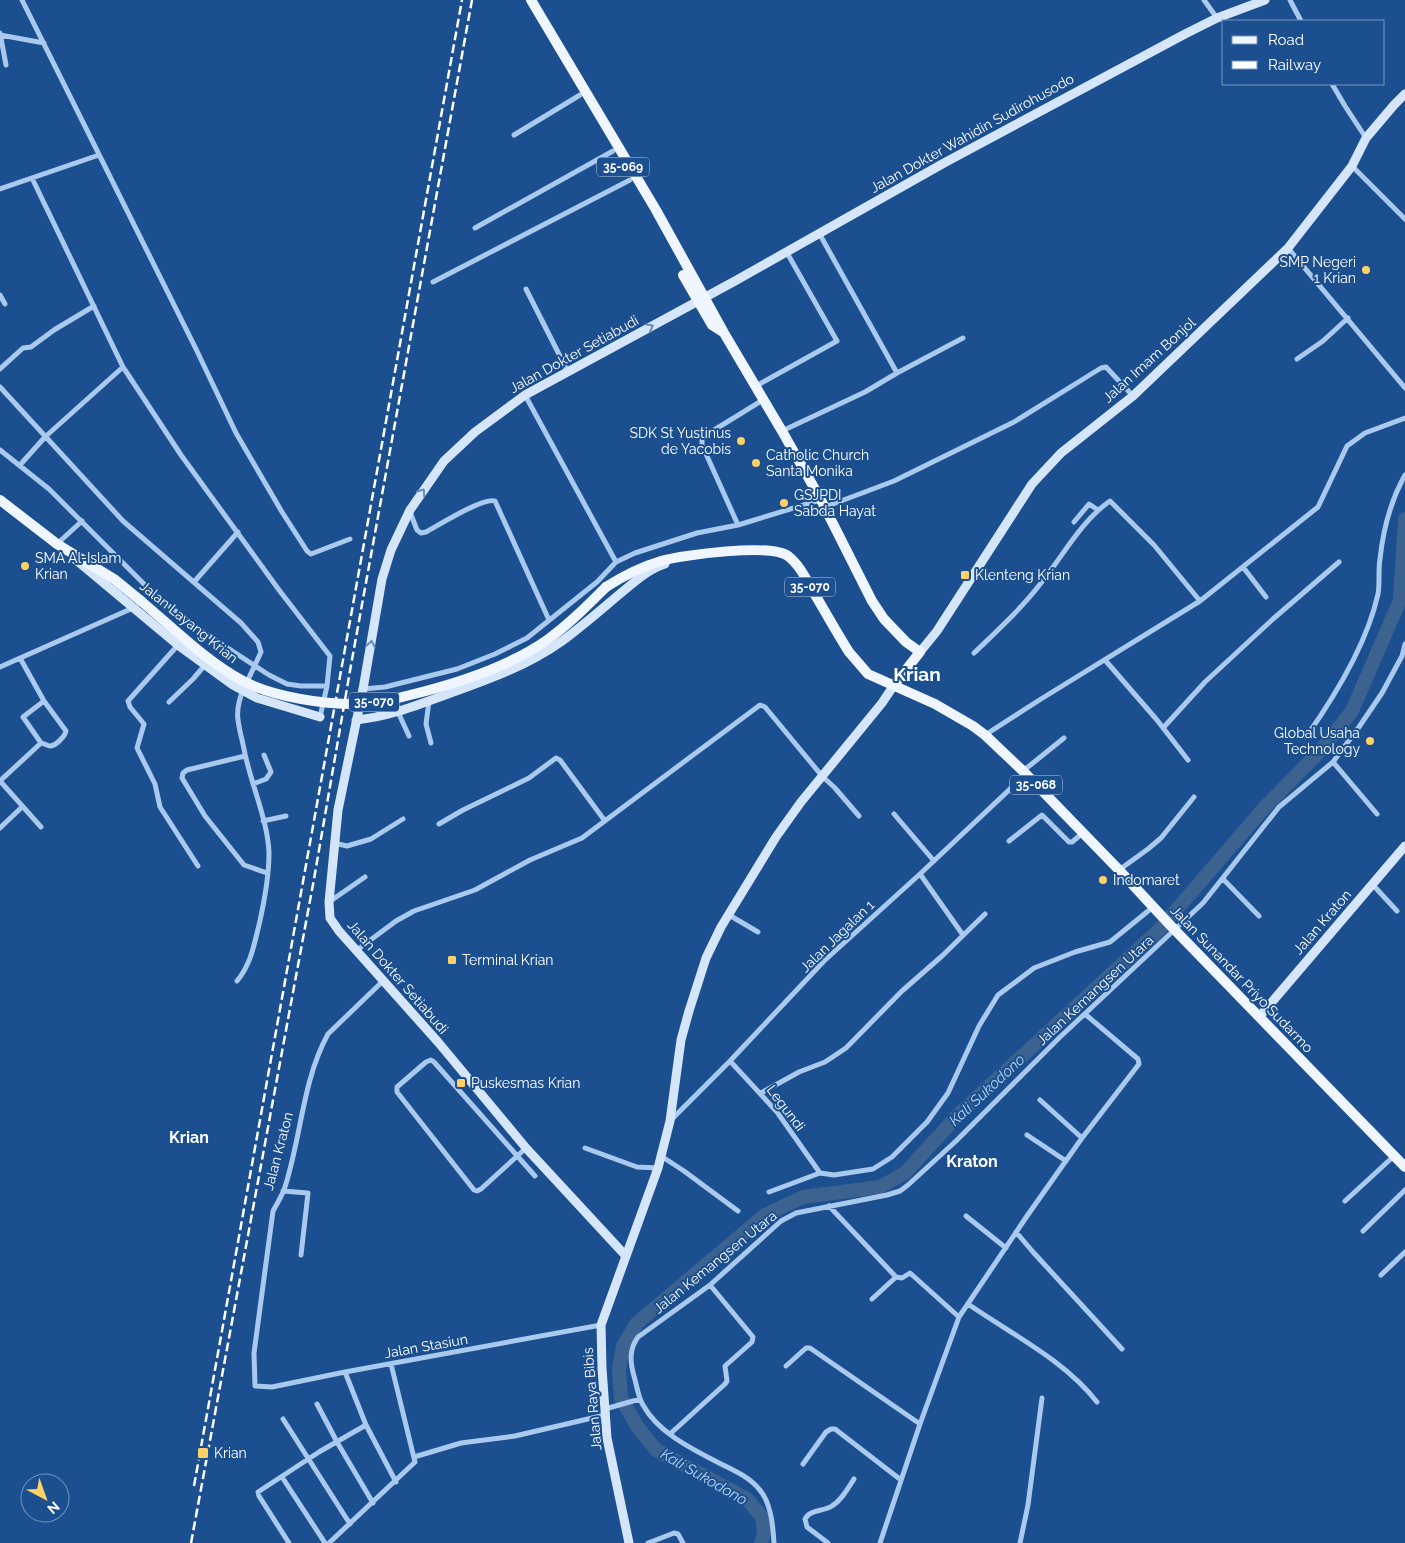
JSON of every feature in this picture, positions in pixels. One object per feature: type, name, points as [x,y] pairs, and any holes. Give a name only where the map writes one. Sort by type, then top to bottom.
[{"type":"main road","name":"35-069","points":[[523,0],[701,299]]},
{"type":"main road","name":"35-069","points":[[531,0],[656,210],[712,325],[724,332],[823,503],[872,601],[880,613],[906,642],[920,652]]},
{"type":"main road","name":"Jalan Dokter Wahidin Sudirohusodo","points":[[701,299],[944,163],[1217,18],[1265,0]]},
{"type":"main road","name":"Jalan Imam Bonjol","points":[[920,652],[937,631],[1032,484],[1061,453],[1133,396],[1288,248],[1352,166],[1366,138],[1405,94]]},
{"type":"main road","name":"Jalan Dokter Setiabudi","points":[[626,1255],[526,1148],[384,980],[339,931],[330,918],[329,902],[338,810],[382,580],[391,550],[410,510],[444,461],[475,432],[525,395],[701,299]]},
{"type":"main road","name":"35-070","points":[[0,500],[58,543]]},
{"type":"main road","name":"Jalan Layang Krian","points":[[58,543],[114,579],[138,604],[243,681],[269,692],[303,700],[361,704],[388,700],[428,690],[509,661],[546,640],[579,614],[606,588],[623,576],[661,561],[694,555]]},
{"type":"main road","name":"35-070","points":[[694,555],[759,550],[786,554],[806,579],[853,659],[868,674],[894,684]]},
{"type":"main road","points":[[356,720],[398,712],[503,674],[541,655],[562,641],[646,574],[660,566],[694,555]]},
{"type":"main road","points":[[138,604],[178,645],[205,665],[257,698],[320,717]]},
{"type":"main road","points":[[894,684],[920,652]]},
{"type":"main road","name":"Jalan Sunandar Priyo Sudarmo","points":[[894,684],[951,712],[985,735],[1119,870],[1405,1167]]},
{"type":"main road","name":"Jalan Raya Bibis","points":[[629,1543],[607,1438],[601,1325],[658,1168],[670,1121],[682,1040],[689,1011],[706,958],[721,927],[776,838],[800,802],[882,702],[894,684]]},
{"type":"main road","name":"Jalan Kraton","points":[[1260,1016],[1405,846]]},
{"type":"street","points":[[22,0],[40,42],[99,155],[236,433],[282,512],[307,551],[311,554],[350,539]]},
{"type":"street","points":[[1204,0],[1217,18]]},
{"type":"street","points":[[1290,0],[1300,20]]},
{"type":"street","points":[[6,65],[0,34],[40,42]]},
{"type":"street","points":[[1333,85],[1366,138]]},
{"type":"street","points":[[514,135],[580,96]]},
{"type":"street","points":[[475,228],[613,152]]},
{"type":"street","points":[[0,189],[99,155]]},
{"type":"street","points":[[1352,166],[1405,219]]},
{"type":"street","points":[[32,178],[123,366],[181,455],[279,590],[330,656],[320,717]]},
{"type":"street","points":[[433,282],[630,180]]},
{"type":"street","points":[[819,233],[897,373]]},
{"type":"street","points":[[1288,248],[1405,388]]},
{"type":"street","points":[[756,386],[837,342],[786,251]]},
{"type":"street","points":[[526,289],[568,372]]},
{"type":"street","points":[[0,295],[5,304]]},
{"type":"street","points":[[0,369],[23,348],[31,347],[54,330],[94,306]]},
{"type":"street","points":[[1297,359],[1323,341],[1348,318]]},
{"type":"street","points":[[782,431],[865,392],[963,338]]},
{"type":"street","points":[[20,465],[45,437],[123,366]]},
{"type":"street","points":[[362,690],[385,687],[457,669],[496,656],[527,638],[597,582],[616,562],[697,533],[738,525],[823,503],[894,481],[1014,422],[1104,366],[1133,396]]},
{"type":"street","points":[[0,387],[123,521],[241,623],[258,642],[261,652],[238,702],[236,721],[263,821],[269,852],[263,907],[252,952],[246,969],[237,981]]},
{"type":"street","points":[[525,395],[616,562]]},
{"type":"street","points":[[738,525],[702,442],[706,435],[763,400]]},
{"type":"street","points":[[985,735],[1200,601],[1318,507],[1347,446],[1365,433],[1405,418]]},
{"type":"street","points":[[0,450],[49,489],[80,523],[155,595],[197,628],[268,675],[287,684],[326,688]]},
{"type":"street","points":[[1306,737],[1327,707],[1355,654],[1371,618],[1378,592],[1381,552],[1390,510],[1405,475]]},
{"type":"street","points":[[410,510],[417,530],[421,533],[481,503],[495,501],[500,508],[549,620]]},
{"type":"street","points":[[974,653],[1017,611],[1040,585],[1095,507],[1110,501],[1154,545],[1200,601]]},
{"type":"street","points":[[1074,522],[1089,504],[1095,507]]},
{"type":"street","points":[[58,543],[80,523]]},
{"type":"street","points":[[194,582],[238,532]]},
{"type":"street","points":[[1163,728],[1205,682],[1273,619],[1339,562]]},
{"type":"street","points":[[1243,567],[1266,597]]},
{"type":"street","points":[[0,667],[138,604]]},
{"type":"street","name":"Jalan Kemangsen Utara","points":[[774,1543],[773,1529],[766,1501],[760,1490],[749,1479],[657,1425],[638,1400],[631,1366],[633,1344],[638,1337],[710,1284],[781,1221],[796,1213],[887,1195],[900,1191],[908,1185],[1172,927],[1203,904],[1279,807],[1333,762],[1377,700],[1403,658],[1405,644]]},
{"type":"street","points":[[178,645],[128,701],[130,707],[144,724],[137,748],[154,781],[160,807],[198,866]]},
{"type":"street","points":[[496,656],[503,674]]},
{"type":"street","points":[[20,658],[44,701],[66,731],[66,734],[52,746],[41,742],[23,717],[44,701]]},
{"type":"street","points":[[1105,660],[1188,760]]},
{"type":"street","points":[[169,702],[205,665]]},
{"type":"street","points":[[429,701],[426,724],[431,743]]},
{"type":"street","points":[[356,950],[396,921],[414,911],[475,890],[530,860],[582,838],[760,705],[765,707],[822,776],[860,816]]},
{"type":"street","points":[[398,712],[409,736]]},
{"type":"street","name":"Jalan Jagalan 1","points":[[670,1121],[730,1061],[824,961],[934,861],[1024,773],[1064,738]]},
{"type":"street","points":[[41,742],[0,781],[22,808],[41,827]]},
{"type":"street","points":[[253,784],[266,779],[271,772],[264,755]]},
{"type":"street","points":[[244,756],[187,770],[183,773],[182,778],[205,816],[244,865],[267,873]]},
{"type":"street","points":[[439,824],[463,810],[530,778],[556,758],[560,760],[605,821]]},
{"type":"street","points":[[1333,762],[1377,814]]},
{"type":"street","points":[[1119,870],[1161,838],[1194,797]]},
{"type":"street","points":[[0,828],[22,808]]},
{"type":"street","points":[[894,814],[934,861]]},
{"type":"street","points":[[1009,841],[1042,815],[1069,842],[1075,840],[1083,833]]},
{"type":"street","points":[[263,821],[286,816]]},
{"type":"street","points":[[334,843],[346,846],[371,839],[403,819]]},
{"type":"street","points":[[920,874],[963,935]]},
{"type":"street","points":[[329,902],[365,877]]},
{"type":"street","points":[[1224,879],[1259,916]]},
{"type":"street","points":[[1373,885],[1397,911]]},
{"type":"street","points":[[769,1192],[820,1173],[834,1175],[873,1169],[892,1157],[927,1122],[948,1093],[979,1026],[998,995],[1034,968],[1075,952],[1110,942],[1155,909]]},
{"type":"street","points":[[729,914],[758,932]]},
{"type":"street","points":[[760,1093],[799,1072],[825,1062],[841,1052],[902,991],[985,914]]},
{"type":"street","name":"Jalan Kraton","points":[[255,1386],[254,1352],[273,1211],[284,1191],[311,1074],[322,1044],[328,1034],[384,980]]},
{"type":"street","points":[[880,1543],[920,1424],[959,1317],[1082,1138],[1138,1068],[1140,1062],[1085,1014]]},
{"type":"street","points":[[526,1148],[517,1156],[481,1189],[474,1190],[396,1092],[397,1086],[426,1062],[430,1060],[434,1062],[517,1156],[534,1176]]},
{"type":"street","name":"Legundi","points":[[730,1061],[777,1112],[820,1173]]},
{"type":"street","points":[[1040,1100],[1082,1138]]},
{"type":"street","points":[[1027,1135],[1066,1161]]},
{"type":"street","points":[[585,1148],[637,1167],[658,1168]]},
{"type":"street","points":[[661,1156],[684,1170],[738,1211]]},
{"type":"street","points":[[1345,1201],[1394,1156]]},
{"type":"street","points":[[1363,1231],[1405,1190]]},
{"type":"street","points":[[284,1191],[308,1193],[301,1255]]},
{"type":"street","points":[[830,1206],[896,1277],[902,1278],[910,1273],[959,1317]]},
{"type":"street","points":[[966,1216],[1006,1248]]},
{"type":"street","points":[[1016,1232],[1122,1349]]},
{"type":"street","points":[[1382,1275],[1405,1252]]},
{"type":"street","points":[[872,1299],[896,1277]]},
{"type":"street","points":[[670,1434],[728,1381],[725,1366],[752,1342],[753,1337],[710,1284]]},
{"type":"street","points":[[968,1304],[1051,1359],[1084,1385],[1097,1402]]},
{"type":"street","name":"Jalan Stasiun","points":[[255,1386],[272,1388],[345,1372],[601,1325]]},
{"type":"street","points":[[786,1366],[806,1348],[810,1348],[920,1424]]},
{"type":"street","points":[[329,1543],[414,1463],[391,1364]]},
{"type":"street","points":[[345,1372],[366,1425],[396,1482]]},
{"type":"street","points":[[1020,1543],[1028,1505],[1042,1398]]},
{"type":"street","points":[[414,1457],[460,1443],[515,1436],[605,1412],[638,1400]]},
{"type":"street","points":[[317,1404],[373,1502]]},
{"type":"street","points":[[283,1419],[350,1524]]},
{"type":"street","points":[[289,1543],[258,1494],[261,1489],[366,1425]]},
{"type":"street","points":[[803,1464],[826,1432],[835,1429],[901,1480]]},
{"type":"street","points":[[282,1476],[325,1543]]},
{"type":"street","points":[[828,1543],[807,1527],[804,1519],[810,1513],[832,1507],[841,1498],[854,1479]]},
{"type":"street","points":[[648,1543],[674,1533],[683,1543]]},
{"type":"waterway","name":"Kali Sukodono","points":[[761,1543],[764,1533],[762,1517],[747,1499],[656,1450],[637,1426],[621,1398],[619,1370],[623,1346],[637,1323],[765,1215],[803,1197],[880,1187],[905,1173],[958,1115],[1158,931],[1265,807],[1322,749],[1352,711],[1400,600],[1405,519]]},
{"type":"railway","points":[[194,1486],[462,0]]},
{"type":"railway","points":[[191,1543],[314,879],[472,0]]},
{"type":"place","name":"SMP Negeri 1 Krian","points":[[1366,270]]},
{"type":"place","name":"SDK St Yustinus de Yacobis","points":[[741,441]]},
{"type":"place","name":"Catholic Church Santa Monika","points":[[756,463]]},
{"type":"place","name":"GSJPDI Sabda Hayat","points":[[784,503]]},
{"type":"place","name":"SMA Al-Islam Krian","points":[[25,566]]},
{"type":"place","name":"Klenteng Krian","points":[[965,575]]},
{"type":"place","name":"Global Usaha Technology","points":[[1370,741]]},
{"type":"place","name":"Indomaret","points":[[1103,880]]},
{"type":"place","name":"Terminal Krian","points":[[452,960]]},
{"type":"place","name":"Puskesmas Krian","points":[[461,1083]]},
{"type":"place","name":"Krian","points":[[203,1453]]},
{"type":"district","name":"Krian","points":[[917,674]]},
{"type":"district","name":"Krian","points":[[189,1137]]},
{"type":"district","name":"Kraton","points":[[972,1161]]}]
